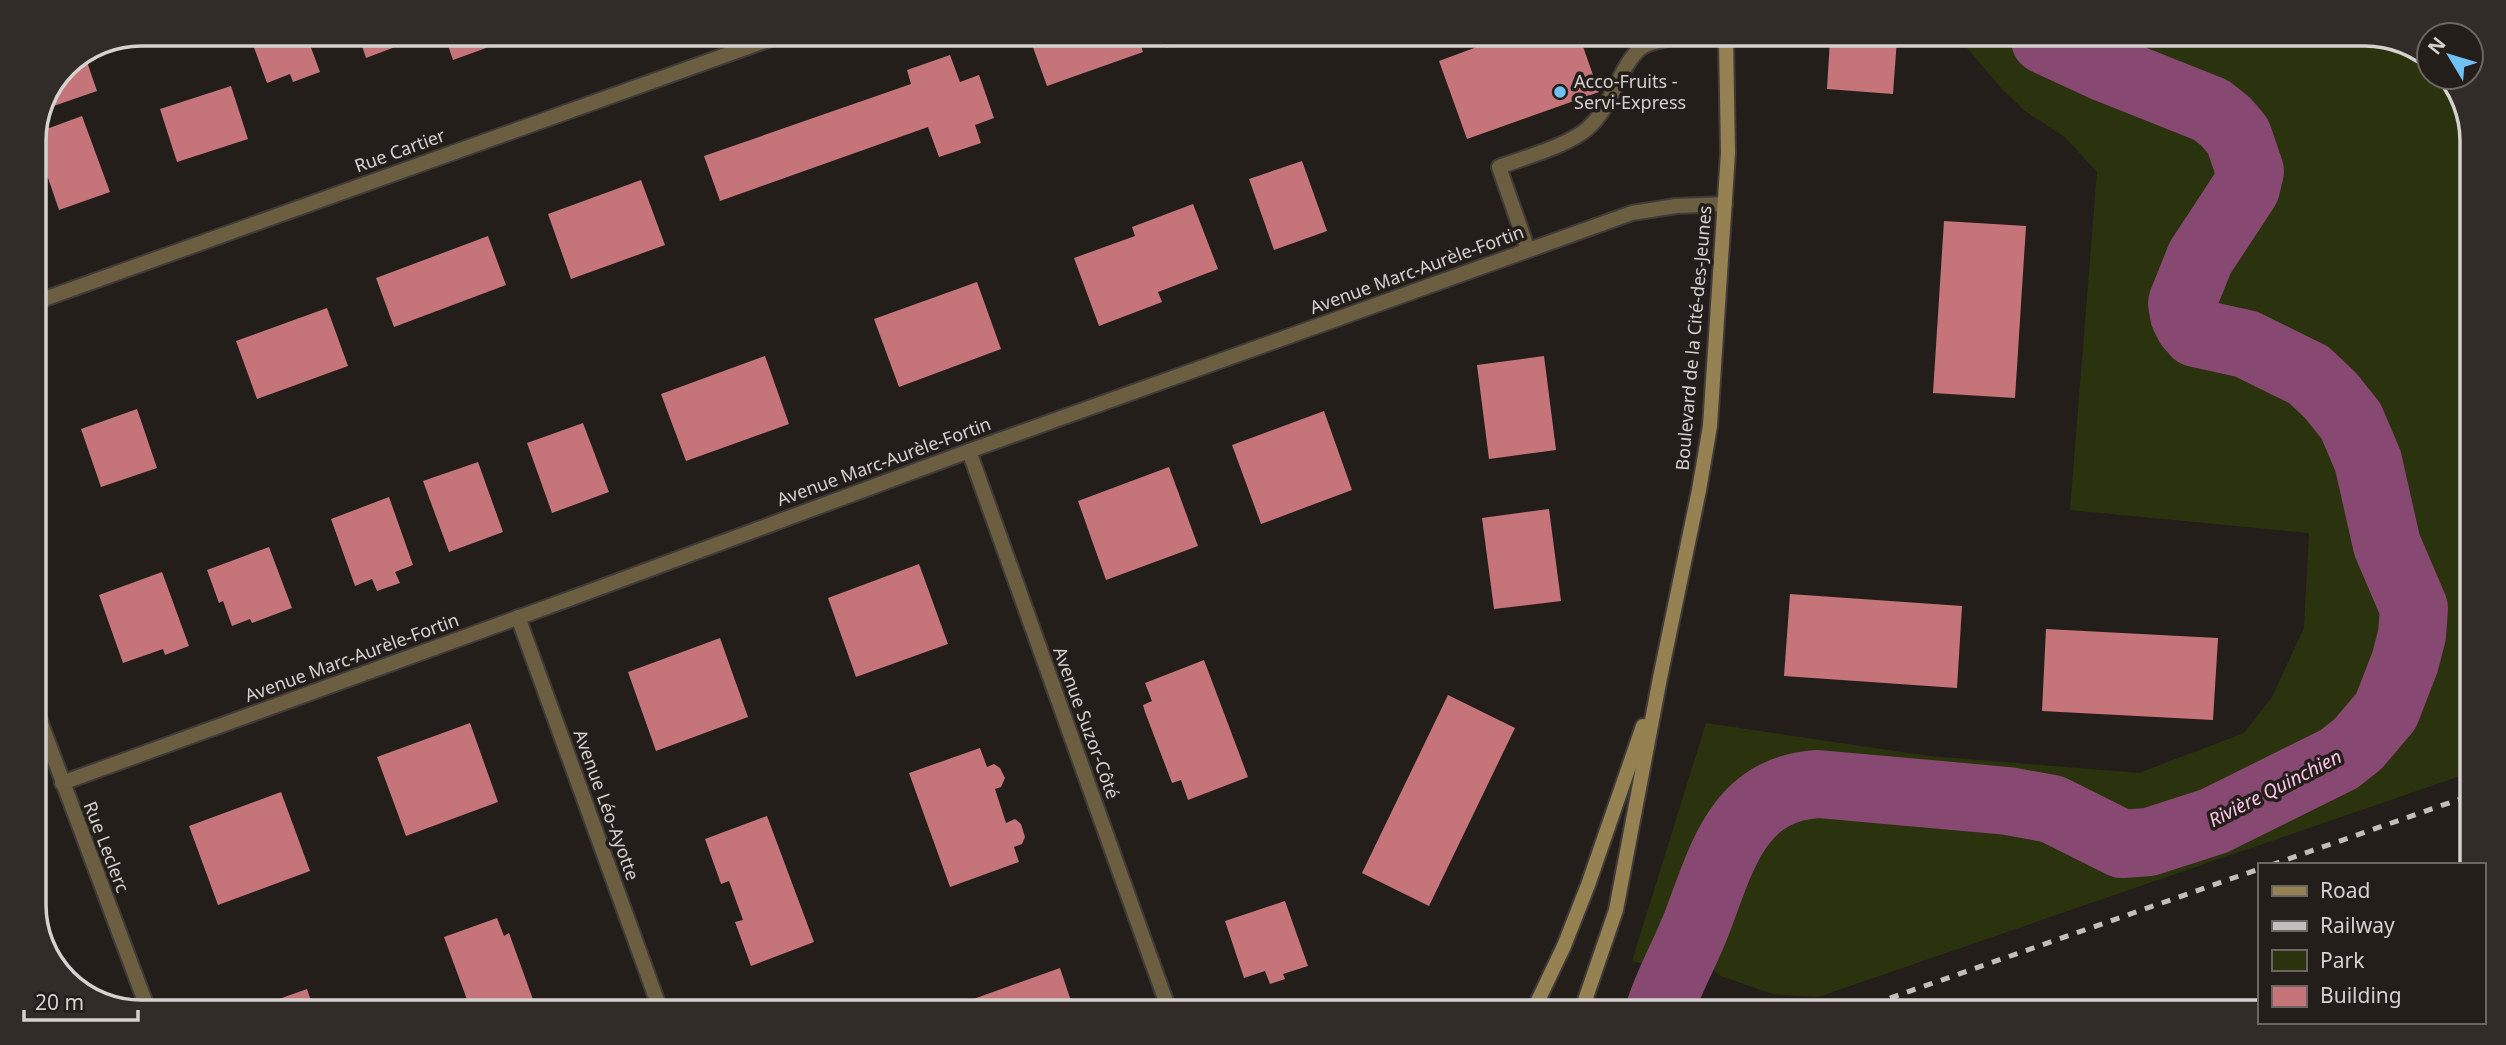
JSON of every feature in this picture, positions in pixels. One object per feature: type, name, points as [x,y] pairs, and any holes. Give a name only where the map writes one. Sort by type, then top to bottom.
[{"type":"main road","name":"Boulevard de la Cité-des-Jeunes","points":[[1585,1000],[1616,910],[1710,426],[1728,140],[1726,45]]},
{"type":"main road","name":"Boulevard de la Cité-des-Jeunes","points":[[1538,1000],[1564,946],[1588,885],[1660,678]]},
{"type":"street","name":"Rue Cartier","points":[[46,298],[754,45]]},
{"type":"street","points":[[1528,250],[1499,167],[1586,131],[1610,101],[1629,63],[1647,45]]},
{"type":"street","name":"Avenue Marc-Aurèle-Fortin","points":[[62,783],[519,618],[969,451],[1632,213],[1675,206],[1725,204]]},
{"type":"street","name":"Avenue Suzor-Côté","points":[[969,451],[1165,1000]]},
{"type":"street","name":"Avenue Léo-Ayotte","points":[[519,618],[657,1000]]},
{"type":"street","name":"Rue Leclerc","points":[[46,738],[144,1000]]},
{"type":"green space","points":[[1964,45],[2365,45],[2384,47],[2415,59],[2415,91],[2446,91],[2459,122],[2460,135],[2460,776],[1818,997],[1772,994],[1721,976],[1668,937],[1647,965],[1632,961],[1706,723],[1929,756],[2139,773],[2244,733],[2272,697],[2304,628],[2309,533],[2070,510],[2097,172],[2065,137],[2025,111]]},
{"type":"building","points":[[253,45],[310,45],[320,72],[293,82],[290,74],[267,83]]},
{"type":"building","points":[[362,45],[395,47],[366,58]]},
{"type":"building","points":[[448,45],[494,45],[453,60]]},
{"type":"building","points":[[1032,45],[1141,45],[1143,52],[1047,86]]},
{"type":"building","points":[[1482,45],[1582,45],[1599,92],[1467,139],[1439,61]]},
{"type":"building","points":[[1830,45],[1897,45],[1893,94],[1827,89]]},
{"type":"building","points":[[950,55],[960,82],[979,75],[994,118],[975,125],[981,143],[939,157],[928,127],[720,201],[704,156],[911,84],[907,70]]},
{"type":"building","points":[[87,62],[97,91],[52,106],[65,83]]},
{"type":"building","points":[[231,86],[248,139],[177,162],[160,109]]},
{"type":"building","points":[[82,116],[110,192],[59,210],[46,172],[47,129]]},
{"type":"building","points":[[1302,161],[1327,231],[1274,250],[1249,179]]},
{"type":"building","points":[[641,180],[665,245],[571,279],[548,214]]},
{"type":"building","points":[[1193,204],[1218,269],[1158,292],[1162,302],[1099,326],[1074,258],[1135,236],[1132,227]]},
{"type":"building","points":[[1944,221],[2026,226],[2015,398],[1933,393]]},
{"type":"building","points":[[488,236],[506,285],[394,327],[376,278]]},
{"type":"building","points":[[977,282],[1001,349],[899,387],[874,319]]},
{"type":"building","points":[[327,308],[348,366],[257,399],[236,341]]},
{"type":"building","points":[[765,356],[789,424],[686,461],[661,394]]},
{"type":"building","points":[[1544,356],[1556,450],[1489,459],[1477,365]]},
{"type":"building","points":[[137,409],[157,468],[101,487],[81,429]]},
{"type":"building","points":[[1324,411],[1352,490],[1261,524],[1232,445]]},
{"type":"building","points":[[583,423],[609,492],[552,513],[527,443]]},
{"type":"building","points":[[478,462],[503,532],[449,552],[423,481]]},
{"type":"building","points":[[1169,467],[1198,546],[1106,580],[1078,501]]},
{"type":"building","points":[[389,497],[413,565],[395,572],[400,583],[377,591],[372,579],[355,586],[331,519]]},
{"type":"building","points":[[1549,509],[1561,601],[1494,609],[1482,518]]},
{"type":"building","points":[[269,547],[292,608],[252,623],[250,619],[232,626],[223,601],[219,603],[207,570]]},
{"type":"building","points":[[919,564],[948,644],[856,677],[828,598]]},
{"type":"building","points":[[162,572],[189,646],[165,655],[163,649],[123,663],[99,595]]},
{"type":"building","points":[[1790,594],[1962,606],[1957,688],[1784,676]]},
{"type":"building","points":[[2046,629],[2218,638],[2213,720],[2042,711]]},
{"type":"building","points":[[720,638],[748,717],[656,751],[628,672]]},
{"type":"building","points":[[1204,660],[1248,777],[1188,800],[1181,780],[1172,783],[1145,712],[1143,705],[1152,701],[1145,683]]},
{"type":"building","points":[[1448,695],[1515,728],[1429,906],[1362,873]]},
{"type":"building","points":[[470,723],[498,802],[406,836],[377,757]]},
{"type":"building","points":[[980,748],[987,767],[994,764],[1000,768],[1005,778],[1001,787],[995,789],[1006,823],[1015,819],[1021,824],[1025,837],[1022,844],[1014,847],[1019,862],[950,887],[909,773]]},
{"type":"building","points":[[281,792],[310,871],[218,905],[189,826]]},
{"type":"building","points":[[767,816],[814,942],[751,966],[735,922],[743,920],[729,881],[721,884],[705,839]]},
{"type":"building","points":[[1285,901],[1308,966],[1283,974],[1285,979],[1270,984],[1265,971],[1244,978],[1225,921]]},
{"type":"building","points":[[497,918],[504,936],[509,933],[533,1000],[467,1000],[444,937]]},
{"type":"building","points":[[1060,968],[1071,1000],[971,1000]]},
{"type":"building","points":[[307,989],[311,1000],[276,1000]]},
{"type":"waterway","name":"Rivière Quinchien","points":[[1664,1000],[1725,851],[1737,830],[1751,813],[1769,798],[1791,789],[1818,784],[2008,801],[2052,809],[2122,844],[2149,842],[2214,821],[2339,759],[2358,744],[2386,711],[2405,662],[2412,635],[2414,608],[2387,545],[2368,461],[2351,421],[2309,375],[2246,344],[2196,333],[2184,315],[2182,303],[2200,258],[2246,188],[2250,171],[2238,136],[2211,110],[2056,45]]},
{"type":"railway","points":[[2277,863],[2460,799]]},
{"type":"railway","points":[[1885,1000],[2258,869]]},
{"type":"place","name":"Acco-Fruits - Servi-Express","points":[[1560,92]]}]
